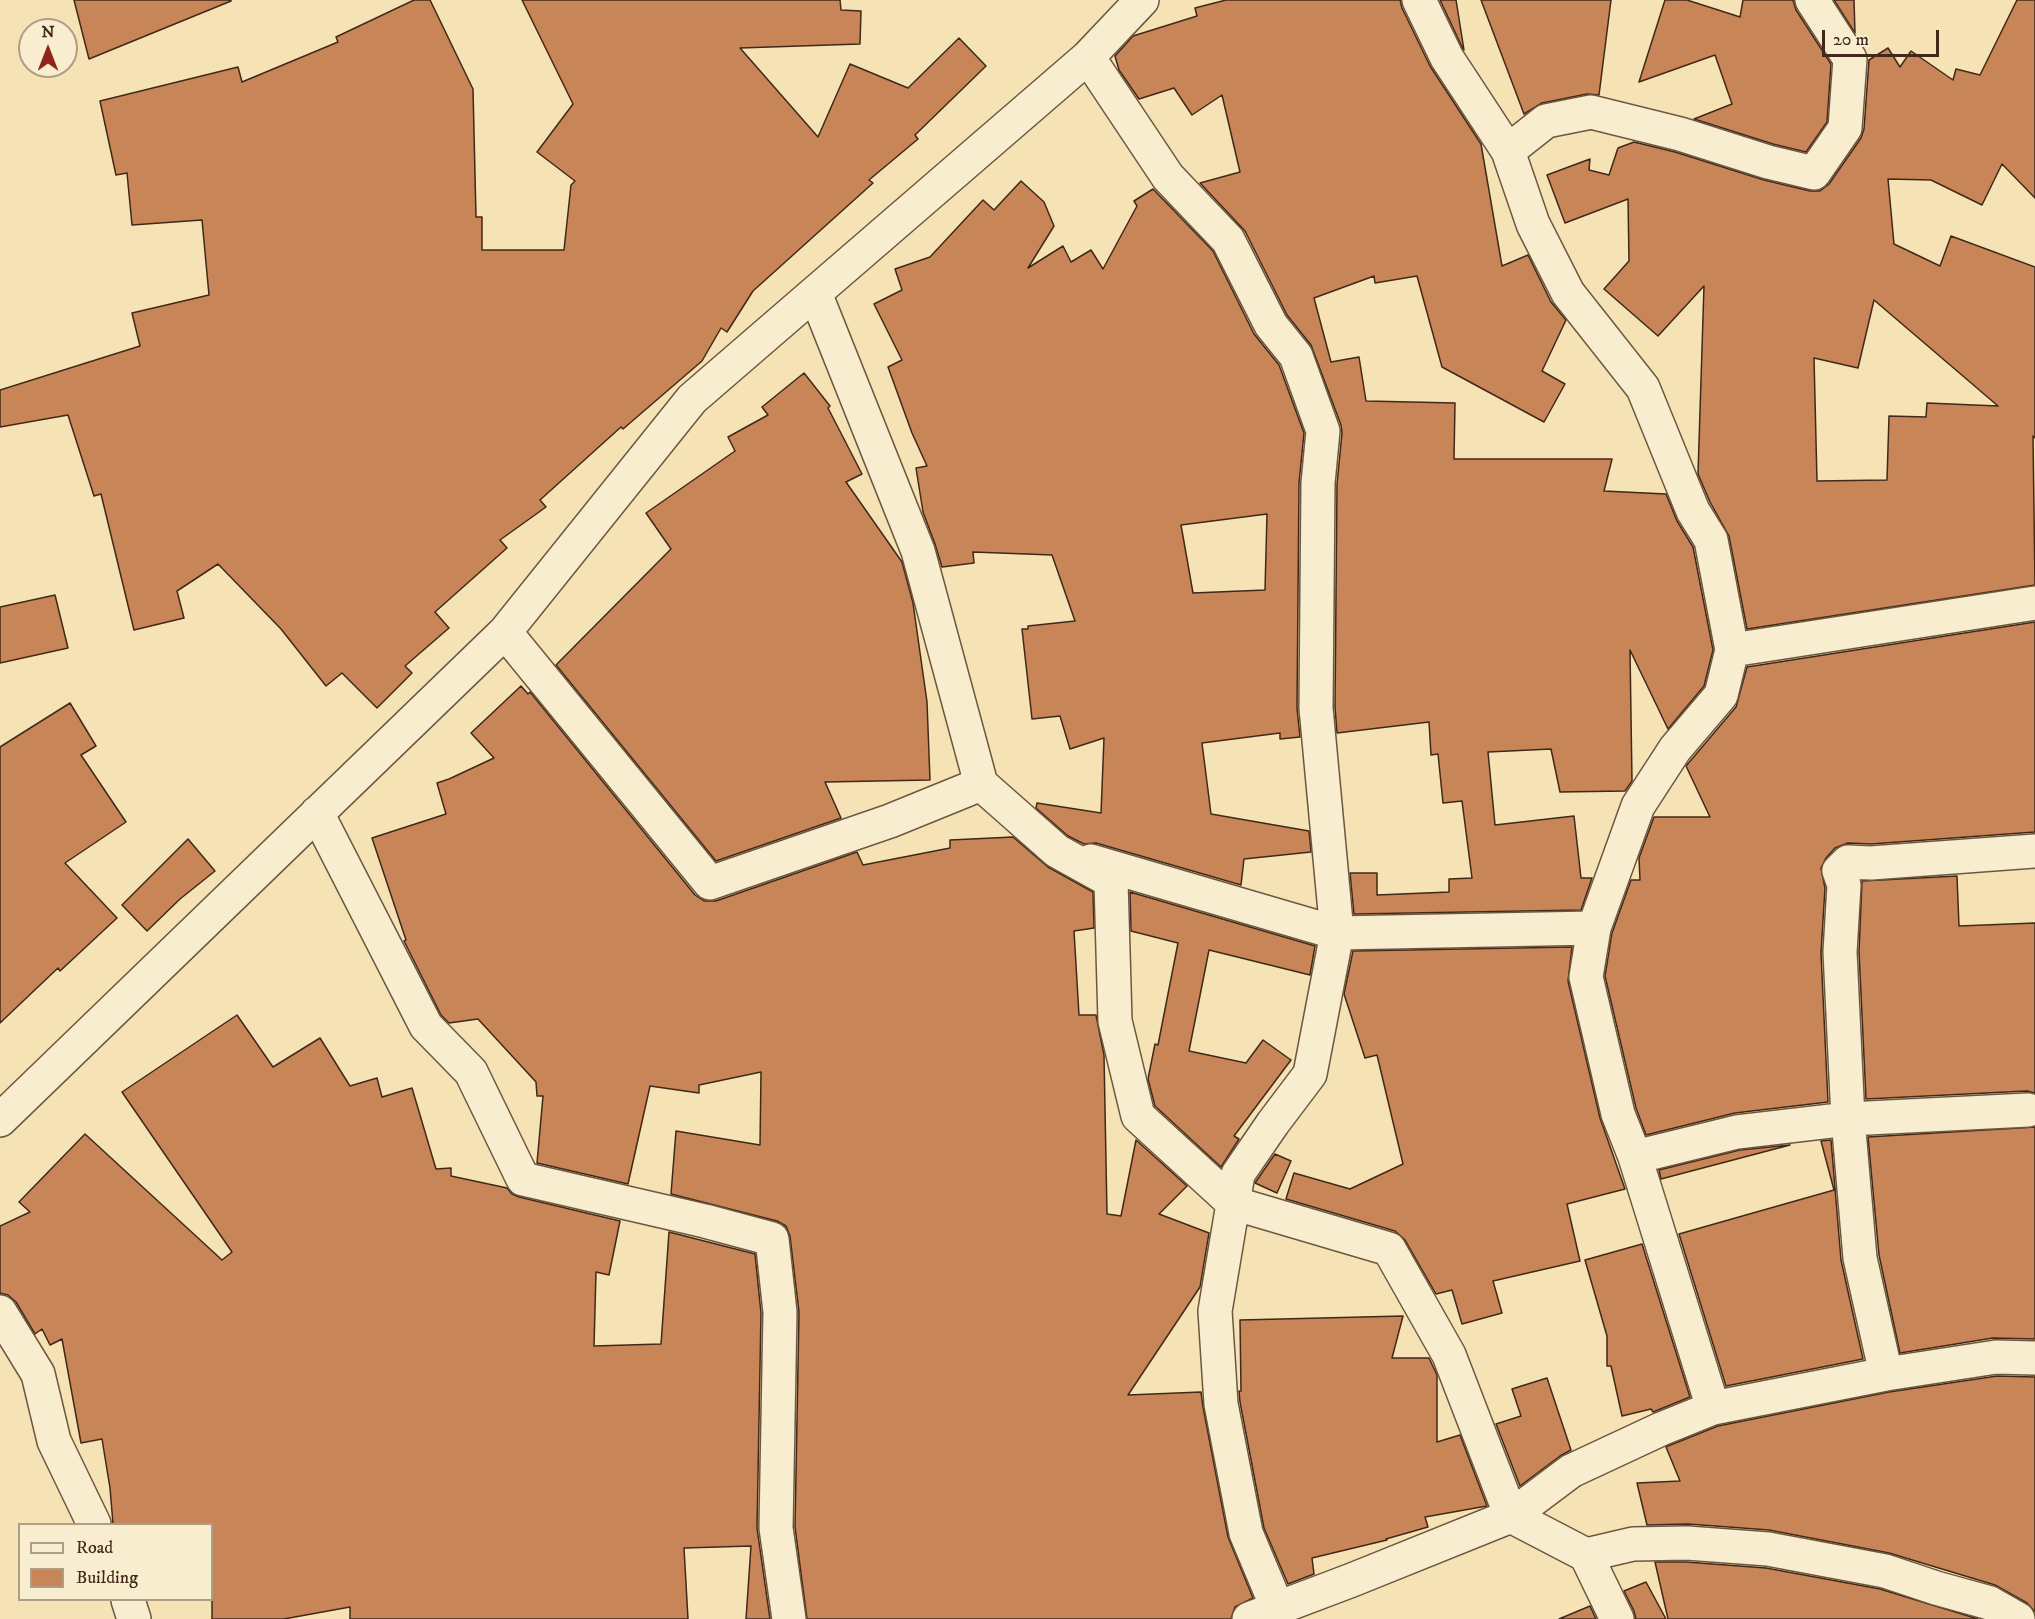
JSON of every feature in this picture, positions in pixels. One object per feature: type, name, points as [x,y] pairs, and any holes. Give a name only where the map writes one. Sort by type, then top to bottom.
[{"type":"street","points":[[0,1119],[505,632],[692,399],[1088,57],[1142,0]]},
{"type":"street","points":[[1419,0],[1447,58],[1508,151],[1533,224],[1563,283],[1643,388],[1693,511],[1711,540],[1732,650],[1721,695],[1675,749],[1638,806],[1594,928],[1586,977],[1618,1114],[1635,1157],[1713,1408]]},
{"type":"street","points":[[1508,151],[1546,121],[1591,112],[1680,134],[1768,162],[1814,173],[1845,128],[1850,60],[1812,0]]},
{"type":"street","points":[[1088,57],[1168,177],[1228,240],[1272,325],[1296,356],[1323,432],[1318,483],[1316,708],[1337,933],[1310,1074],[1238,1174],[1215,1311],[1221,1404],[1263,1613],[1511,1516],[1571,1471],[1661,1429],[1713,1408],[1886,1374],[1995,1357],[2035,1358]]},
{"type":"street","points":[[815,293],[918,551],[981,783],[1057,851],[1111,881],[1115,1021],[1138,1116],[1233,1203],[1389,1250],[1449,1355],[1511,1516],[1586,1555],[1617,1619]]},
{"type":"street","points":[[1732,650],[2035,603]]},
{"type":"street","points":[[505,632],[710,883],[890,822],[981,783]]},
{"type":"street","points":[[317,813],[426,1026],[471,1072],[523,1179],[705,1221],[772,1239],[780,1312],[776,1527],[789,1619]]},
{"type":"street","points":[[1057,851],[1337,933],[1594,928]]},
{"type":"street","points":[[1886,1374],[1860,1258],[1848,1119],[1840,952],[1844,885],[1839,871],[1848,862],[1871,863],[2035,851]]},
{"type":"street","points":[[1635,1157],[1737,1132],[1848,1119],[2028,1110]]},
{"type":"street","points":[[0,1312],[38,1374],[54,1441],[94,1523]]},
{"type":"street","points":[[1586,1555],[1634,1544],[1687,1543],[1768,1549],[1885,1571],[1990,1603],[2018,1619]]},
{"type":"street","points":[[129,1601],[134,1619]]},
{"type":"building","points":[[74,0],[231,0],[231,1],[89,59]]},
{"type":"building","points":[[414,0],[430,0],[473,89],[476,217],[482,217],[482,250],[564,250],[571,185],[575,181],[537,152],[573,104],[522,0],[840,0],[841,10],[861,11],[860,44],[740,48],[818,137],[850,64],[908,88],[959,38],[986,66],[915,135],[918,139],[869,180],[873,183],[753,291],[727,332],[721,328],[702,361],[623,429],[621,427],[540,500],[546,507],[500,540],[507,548],[435,612],[449,628],[405,666],[412,673],[377,708],[342,673],[326,686],[281,629],[218,564],[177,591],[184,618],[134,630],[101,494],[94,496],[68,415],[0,427],[0,390],[140,346],[132,313],[209,295],[202,220],[132,225],[127,173],[116,175],[100,101],[238,67],[242,82],[338,42],[336,37]]},
{"type":"building","points":[[1226,0],[1400,0],[1430,66],[1481,144],[1502,266],[1528,255],[1551,302],[1566,320],[1542,371],[1565,384],[1544,422],[1442,367],[1417,276],[1375,283],[1374,276],[1314,298],[1331,362],[1359,357],[1366,401],[1455,403],[1454,459],[1612,459],[1604,491],[1666,494],[1677,521],[1693,547],[1713,650],[1704,686],[1668,729],[1630,650],[1632,781],[1625,791],[1560,792],[1551,749],[1488,752],[1495,825],[1574,816],[1581,878],[1592,878],[1581,910],[1354,914],[1350,873],[1377,873],[1377,895],[1449,892],[1449,879],[1472,878],[1462,801],[1443,803],[1438,754],[1431,755],[1429,722],[1337,733],[1335,707],[1337,484],[1341,425],[1311,345],[1287,315],[1245,231],[1200,183],[1240,172],[1222,95],[1192,115],[1174,88],[1139,99],[1119,70],[1115,56],[1133,36],[1197,16],[1195,8]]},
{"type":"building","points":[[1440,0],[1456,0],[1464,50],[1463,49]]},
{"type":"building","points":[[1481,0],[1611,0],[1599,95],[1587,94],[1542,103],[1524,114]]},
{"type":"building","points":[[1665,0],[1687,0],[1740,17],[1743,0],[1793,0],[1796,10],[1831,64],[1827,122],[1806,152],[1694,119],[1732,104],[1715,55],[1639,82]]},
{"type":"building","points":[[1834,0],[1854,0],[1855,33]]},
{"type":"building","points":[[2017,0],[2035,0],[2035,198],[2002,164],[1982,205],[1931,180],[1888,179],[1894,244],[1940,266],[1951,236],[2035,267],[2035,438],[2033,436],[2035,585],[1747,629],[1729,536],[1698,474],[1704,286],[1658,336],[1604,289],[1629,261],[1628,199],[1565,223],[1547,175],[1590,159],[1589,170],[1609,175],[1618,148],[1634,142],[1675,152],[1764,180],[1810,191],[1820,191],[1829,184],[1861,138],[1864,129],[1869,60],[1888,48],[1900,67],[1911,51],[1953,80],[1956,69],[1980,75]],"holes":[[[1874,300],[1998,406],[1927,403],[1926,417],[1889,416],[1887,480],[1817,481],[1814,358],[1858,368]]]},
{"type":"building","points":[[1021,181],[1044,202],[1054,226],[1028,268],[1063,246],[1071,262],[1091,250],[1103,269],[1137,206],[1134,201],[1153,189],[1213,251],[1254,334],[1279,365],[1304,433],[1299,483],[1297,708],[1300,737],[1280,739],[1280,733],[1202,743],[1211,814],[1309,831],[1311,852],[1244,859],[1241,885],[1096,843],[1084,844],[1068,836],[1036,808],[1037,803],[1101,813],[1104,738],[1070,749],[1060,716],[1032,719],[1022,629],[1028,629],[1028,626],[1075,621],[1052,555],[973,552],[974,563],[942,567],[923,512],[916,468],[927,466],[912,433],[888,367],[902,360],[874,304],[902,290],[895,269],[930,257],[983,200],[994,210]],"holes":[[[1267,514],[1265,590],[1193,593],[1181,525]]]},
{"type":"building","points":[[804,373],[830,406],[828,408],[862,474],[846,482],[902,562],[913,603],[927,702],[930,780],[825,782],[841,818],[716,861],[556,665],[671,549],[646,513],[735,451],[728,437],[768,415],[762,407]]},
{"type":"building","points":[[55,595],[68,648],[0,663],[0,607]]},
{"type":"building","points":[[2035,622],[2035,832],[1871,844],[1848,843],[1835,848],[1821,868],[1825,888],[1821,953],[1828,1102],[1735,1113],[1646,1135],[1636,1108],[1605,976],[1612,933],[1631,880],[1640,880],[1639,858],[1654,817],[1710,817],[1686,766],[1736,707],[1747,667]]},
{"type":"building","points":[[521,686],[528,694],[530,692],[695,895],[704,901],[716,901],[857,852],[863,865],[950,848],[950,840],[1013,837],[1048,867],[1093,892],[1094,928],[1074,931],[1079,1015],[1096,1015],[1104,1055],[1107,1214],[1121,1216],[1136,1140],[1187,1186],[1159,1214],[1209,1233],[1200,1287],[1128,1395],[1201,1392],[1228,1537],[1253,1598],[1235,1607],[1231,1619],[807,1619],[795,1527],[799,1312],[790,1236],[786,1226],[777,1221],[671,1194],[676,1131],[760,1145],[761,1072],[699,1085],[699,1093],[650,1086],[628,1184],[537,1163],[543,1096],[537,1096],[536,1082],[478,1019],[449,1023],[441,1015],[404,941],[406,940],[372,838],[446,814],[437,783],[494,758],[471,733]]},
{"type":"building","points":[[70,703],[96,746],[81,755],[126,822],[65,863],[117,918],[60,971],[58,968],[0,1023],[0,747]]},
{"type":"building","points":[[188,839],[215,871],[180,899],[147,931],[122,905]]},
{"type":"building","points":[[1957,876],[1959,926],[2035,923],[2035,1093],[2027,1091],[1866,1099],[1859,952],[1862,881]]},
{"type":"building","points":[[1130,892],[1315,946],[1310,975],[1209,950],[1189,1051],[1246,1063],[1263,1040],[1291,1060],[1234,1136],[1239,1139],[1221,1167],[1155,1106],[1148,1079],[1155,1044],[1158,1045],[1178,943],[1131,931]]},
{"type":"building","points":[[1572,947],[1568,981],[1600,1118],[1625,1189],[1567,1204],[1580,1261],[1493,1281],[1502,1313],[1462,1324],[1452,1290],[1436,1294],[1405,1240],[1395,1231],[1286,1199],[1294,1173],[1350,1189],[1403,1164],[1377,1055],[1365,1058],[1344,994],[1353,951]]},
{"type":"building","points":[[237,1015],[273,1067],[320,1038],[350,1086],[377,1078],[382,1097],[412,1088],[436,1169],[451,1168],[451,1176],[507,1188],[519,1197],[620,1221],[609,1275],[596,1272],[594,1346],[661,1344],[669,1232],[755,1254],[761,1313],[757,1528],[770,1619],[746,1619],[751,1546],[684,1548],[688,1619],[350,1619],[350,1607],[284,1619],[212,1619],[213,1523],[113,1523],[102,1439],[81,1443],[62,1339],[50,1345],[42,1329],[35,1334],[16,1302],[8,1295],[0,1293],[0,1226],[30,1212],[19,1202],[85,1134],[222,1260],[232,1252],[122,1092]]},
{"type":"building","points":[[2035,1127],[2035,1339],[1993,1338],[1900,1353],[1879,1255],[1868,1137]]},
{"type":"building","points":[[1831,1140],[1841,1260],[1863,1359],[1726,1386],[1679,1234],[1834,1190],[1821,1141]]},
{"type":"building","points":[[1790,1145],[1661,1179],[1659,1170],[1740,1150]]},
{"type":"building","points":[[1275,1154],[1291,1161],[1277,1193],[1255,1183]]},
{"type":"building","points":[[1642,1244],[1690,1397],[1653,1412],[1651,1409],[1622,1416],[1611,1366],[1607,1366],[1607,1336],[1585,1260]]},
{"type":"building","points":[[1403,1316],[1392,1358],[1429,1358],[1437,1375],[1437,1442],[1460,1435],[1487,1506],[1425,1517],[1428,1527],[1387,1540],[1312,1558],[1314,1574],[1288,1584],[1264,1528],[1240,1402],[1240,1320]]},
{"type":"building","points":[[1997,1376],[2035,1377],[2035,1612],[2027,1603],[1995,1585],[1889,1553],[1769,1530],[1688,1524],[1647,1525],[1637,1483],[1680,1481],[1666,1447],[1668,1446],[1718,1426],[1889,1392]]},
{"type":"building","points":[[1547,1378],[1571,1450],[1520,1486],[1496,1424],[1521,1416],[1512,1389]]},
{"type":"building","points":[[1655,1562],[1766,1568],[1880,1589],[1978,1619],[1668,1619]]},
{"type":"building","points":[[1646,1582],[1666,1619],[1636,1619],[1624,1591]]},
{"type":"building","points":[[1590,1606],[1596,1619],[1559,1619]]}]
